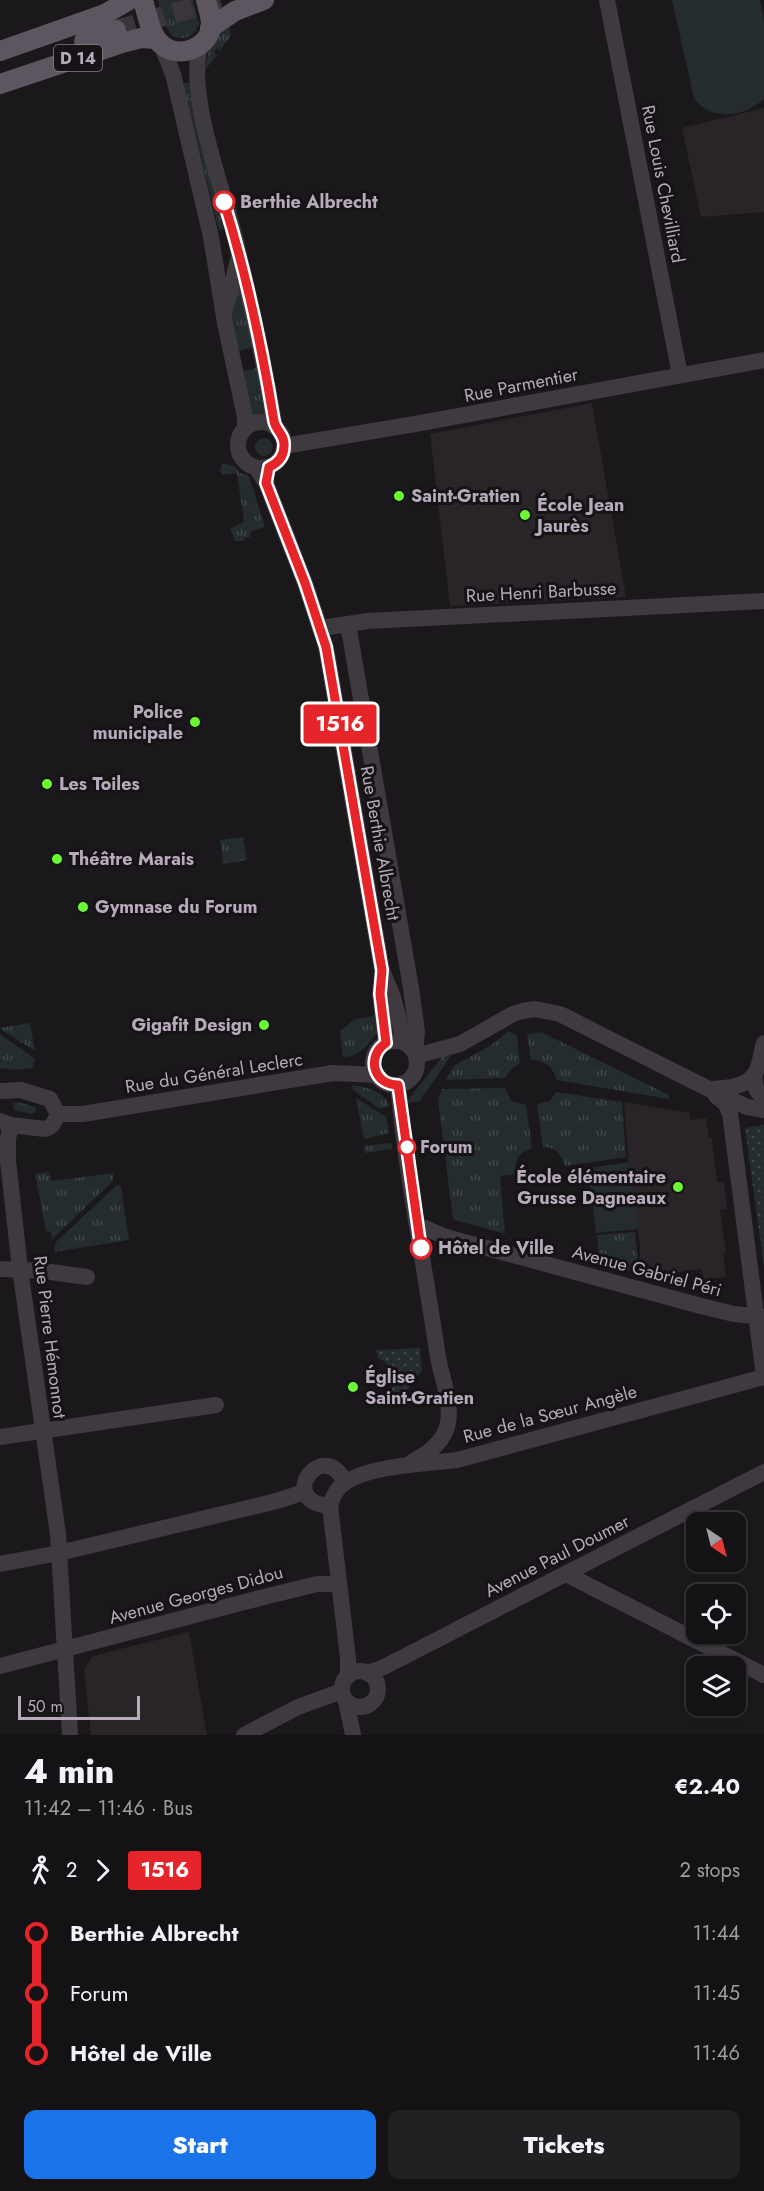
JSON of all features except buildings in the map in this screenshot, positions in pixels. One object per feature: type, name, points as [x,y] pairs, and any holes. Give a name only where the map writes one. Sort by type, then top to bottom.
[{"type":"main road","points":[[143,0],[159,42],[173,51],[181,52],[195,48],[235,11],[264,0]]},
{"type":"main road","points":[[206,0],[206,36]]},
{"type":"main road","name":"D 14","points":[[0,51],[116,12]]},
{"type":"main road","name":"D 14","points":[[0,62],[116,12]]},
{"type":"main road","name":"D 14","points":[[0,71],[116,12]]},
{"type":"main road","name":"D 14","points":[[0,84],[122,43],[141,39],[159,42]]},
{"type":"street","name":"Rue Louis Chevilliard","points":[[608,0],[680,375]]},
{"type":"street","name":"Rue Berthie Albrecht","points":[[206,36],[197,63],[198,90],[260,344],[275,427],[282,435],[284,446]]},
{"type":"street","name":"Rue Berthie Albrecht","points":[[159,42],[173,74],[212,237],[224,316],[245,417],[245,428],[239,437],[238,450],[244,462],[264,473],[321,628],[349,771],[382,970],[412,1050]]},
{"type":"street","name":"Rue Berthie Albrecht","points":[[224,316],[239,255]]},
{"type":"street","name":"Rue Parmentier","points":[[284,446],[764,360]]},
{"type":"street","points":[[245,428],[260,422],[275,427]]},
{"type":"street","points":[[264,473],[280,459],[284,446]]},
{"type":"street","name":"Rue Henri Barbusse","points":[[321,628],[368,621],[764,601]]},
{"type":"street","name":"Rue Berthie Albrecht","points":[[348,624],[411,988],[417,1032],[412,1050]]},
{"type":"street","name":"Rue Berthie Albrecht","points":[[382,970],[380,994],[386,1043]]},
{"type":"street","points":[[412,1050],[417,1069],[414,1075],[398,1085],[386,1083],[375,1068],[378,1050],[386,1043],[395,1041],[412,1050],[460,1044],[513,1014],[535,1009],[560,1014],[747,1107],[764,1110]]},
{"type":"street","points":[[764,1043],[754,1075],[756,1089],[764,1100]]},
{"type":"street","name":"Rue du Général Leclerc","points":[[58,1114],[83,1114],[375,1068]]},
{"type":"street","points":[[709,1089],[740,1085],[754,1075]]},
{"type":"street","points":[[398,1085],[417,1225],[448,1415],[446,1430],[436,1446],[406,1465]]},
{"type":"street","points":[[709,1089],[725,1103],[730,1113],[760,1317],[764,1376]]},
{"type":"street","points":[[0,1091],[21,1090],[50,1099],[58,1114],[50,1128],[45,1129],[5,1123]]},
{"type":"street","name":"Rue Pierre Hémonnot","points":[[5,1123],[20,1269],[59,1553],[70,1735]]},
{"type":"street","name":"Avenue Gabriel Péri","points":[[417,1225],[446,1237],[539,1263],[700,1306],[760,1317]]},
{"type":"street","points":[[0,1269],[20,1269],[87,1277]]},
{"type":"street","name":"Rue de la Sœur Angèle","points":[[345,1483],[363,1475],[406,1465],[457,1460],[764,1376]]},
{"type":"street","points":[[0,1437],[216,1405]]},
{"type":"street","points":[[330,1506],[315,1504],[309,1500],[305,1492],[305,1479],[308,1473],[317,1467],[332,1467],[341,1475],[345,1483],[336,1493],[330,1506],[348,1659],[346,1689],[353,1735]]},
{"type":"street","name":"Avenue Paul Doumer","points":[[367,1673],[382,1668],[764,1472]]},
{"type":"street","points":[[0,1564],[59,1553],[273,1502],[305,1492]]},
{"type":"street","points":[[566,1574],[764,1675]]},
{"type":"street","name":"Avenue Georges Didou","points":[[0,1666],[316,1584],[339,1584]]},
{"type":"street","points":[[244,1735],[298,1707],[346,1689],[357,1672],[367,1673],[374,1679],[377,1689],[375,1699],[367,1706],[356,1707],[346,1689]]},
{"type":"street","points":[[361,1735],[367,1706]]},
{"type":"shaded area","points":[[764,108],[764,212],[701,217],[682,128]]},
{"type":"shaded area","name":"École Jean Jaurès","points":[[592,403],[626,597],[450,606],[430,434]]},
{"type":"shaded area","name":"École élémentaire Grusse Dagneaux","points":[[624,1102],[689,1113],[690,1120],[706,1118],[709,1139],[712,1139],[717,1182],[724,1182],[727,1209],[720,1210],[726,1252],[723,1253],[726,1277],[704,1279],[702,1269],[642,1277]]},
{"type":"shaded area","points":[[189,1632],[207,1735],[91,1735],[84,1669],[93,1656]]},
{"type":"green space","points":[[158,0],[193,0],[199,24],[194,32],[184,38],[172,36],[165,25]]},
{"type":"green space","points":[[672,0],[760,0],[764,21],[764,99],[738,113],[718,114],[701,106],[694,98]]},
{"type":"green space","points":[[229,25],[231,35],[220,51],[217,48],[214,51],[217,55],[205,70],[212,45]]},
{"type":"green space","points":[[183,83],[189,83],[203,151],[224,229],[219,231]]},
{"type":"green space","points":[[237,269],[256,347],[237,351],[231,319]]},
{"type":"green space","points":[[260,367],[269,419],[251,420],[241,372]]},
{"type":"green space","points":[[264,438],[270,441],[273,447],[270,453],[264,456],[258,453],[255,447],[258,441]]},
{"type":"green space","points":[[222,464],[228,464],[240,473],[249,476],[265,527],[251,531],[250,537],[244,538],[244,541],[235,541],[230,529],[244,522],[237,473],[222,475],[220,470]]},
{"type":"green space","points":[[243,837],[247,860],[223,864],[220,840]]},
{"type":"green space","points":[[374,1016],[378,1032],[359,1052],[343,1057],[340,1031],[355,1019]]},
{"type":"green space","points":[[30,1023],[35,1051],[0,1029],[0,1028]]},
{"type":"green space","points":[[509,1031],[517,1036],[520,1063],[511,1069],[505,1078],[445,1080],[455,1065],[490,1046]]},
{"type":"green space","points":[[541,1032],[669,1095],[669,1099],[557,1080],[548,1065],[531,1060],[527,1034]]},
{"type":"green space","points":[[0,1034],[35,1059],[32,1068],[15,1070],[0,1068]]},
{"type":"green space","points":[[452,1054],[420,1101],[408,1103],[442,1057]]},
{"type":"green space","points":[[352,1085],[379,1093],[389,1106],[380,1109],[353,1090]]},
{"type":"green space","points":[[505,1088],[511,1101],[526,1105],[532,1148],[518,1157],[516,1174],[500,1176],[505,1234],[453,1219],[438,1100],[442,1089]]},
{"type":"green space","points":[[556,1092],[622,1102],[626,1157],[565,1166],[557,1152],[543,1147],[537,1104],[550,1101]]},
{"type":"green space","points":[[356,1098],[386,1117],[389,1133],[364,1139]]},
{"type":"green space","points":[[18,1102],[35,1107],[36,1111],[32,1114],[14,1110],[13,1104]]},
{"type":"green space","points":[[764,1125],[764,1268],[745,1128]]},
{"type":"green space","points":[[392,1143],[392,1149],[365,1153],[364,1146]]},
{"type":"green space","points":[[630,1162],[638,1229],[596,1233],[588,1168]]},
{"type":"green space","points":[[48,1172],[52,1181],[114,1173],[112,1182],[51,1240],[52,1233],[46,1231],[35,1174]]},
{"type":"green space","points":[[118,1184],[121,1187],[129,1240],[54,1252],[56,1242]]},
{"type":"green space","points":[[635,1232],[639,1273],[603,1264],[599,1259],[597,1235]]},
{"type":"green space","points":[[420,1348],[422,1370],[403,1396],[395,1401],[389,1394],[394,1385],[391,1372],[388,1365],[378,1358],[376,1350]]},
{"type":"tunnel","points":[[116,30],[220,0]]},
{"type":"bus line","name":"1516","points":[[224,202],[260,344],[275,427],[284,440],[283,453],[280,459],[269,467],[266,483],[305,583],[326,647],[382,970],[380,994],[386,1043],[381,1046],[375,1056],[374,1068],[377,1075],[386,1083],[398,1085],[421,1248]]},
{"type":"place","name":"Berthie Albrecht","points":[[224,202]]},
{"type":"place","name":"Saint-Gratien","points":[[399,496]]},
{"type":"place","name":"École Jean Jaurès","points":[[525,515]]},
{"type":"place","name":"Police municipale","points":[[195,722]]},
{"type":"place","name":"Les Toiles","points":[[47,784]]},
{"type":"place","name":"Théâtre Marais","points":[[57,859]]},
{"type":"place","name":"Gymnase du Forum","points":[[83,907]]},
{"type":"place","name":"Gigafit Design","points":[[264,1025]]},
{"type":"place","name":"Forum","points":[[407,1147]]},
{"type":"place","name":"École élémentaire Grusse Dagneaux","points":[[678,1187]]},
{"type":"place","name":"Hôtel de Ville","points":[[421,1248]]},
{"type":"place","name":"Église Saint-Gratien","points":[[353,1387]]}]
